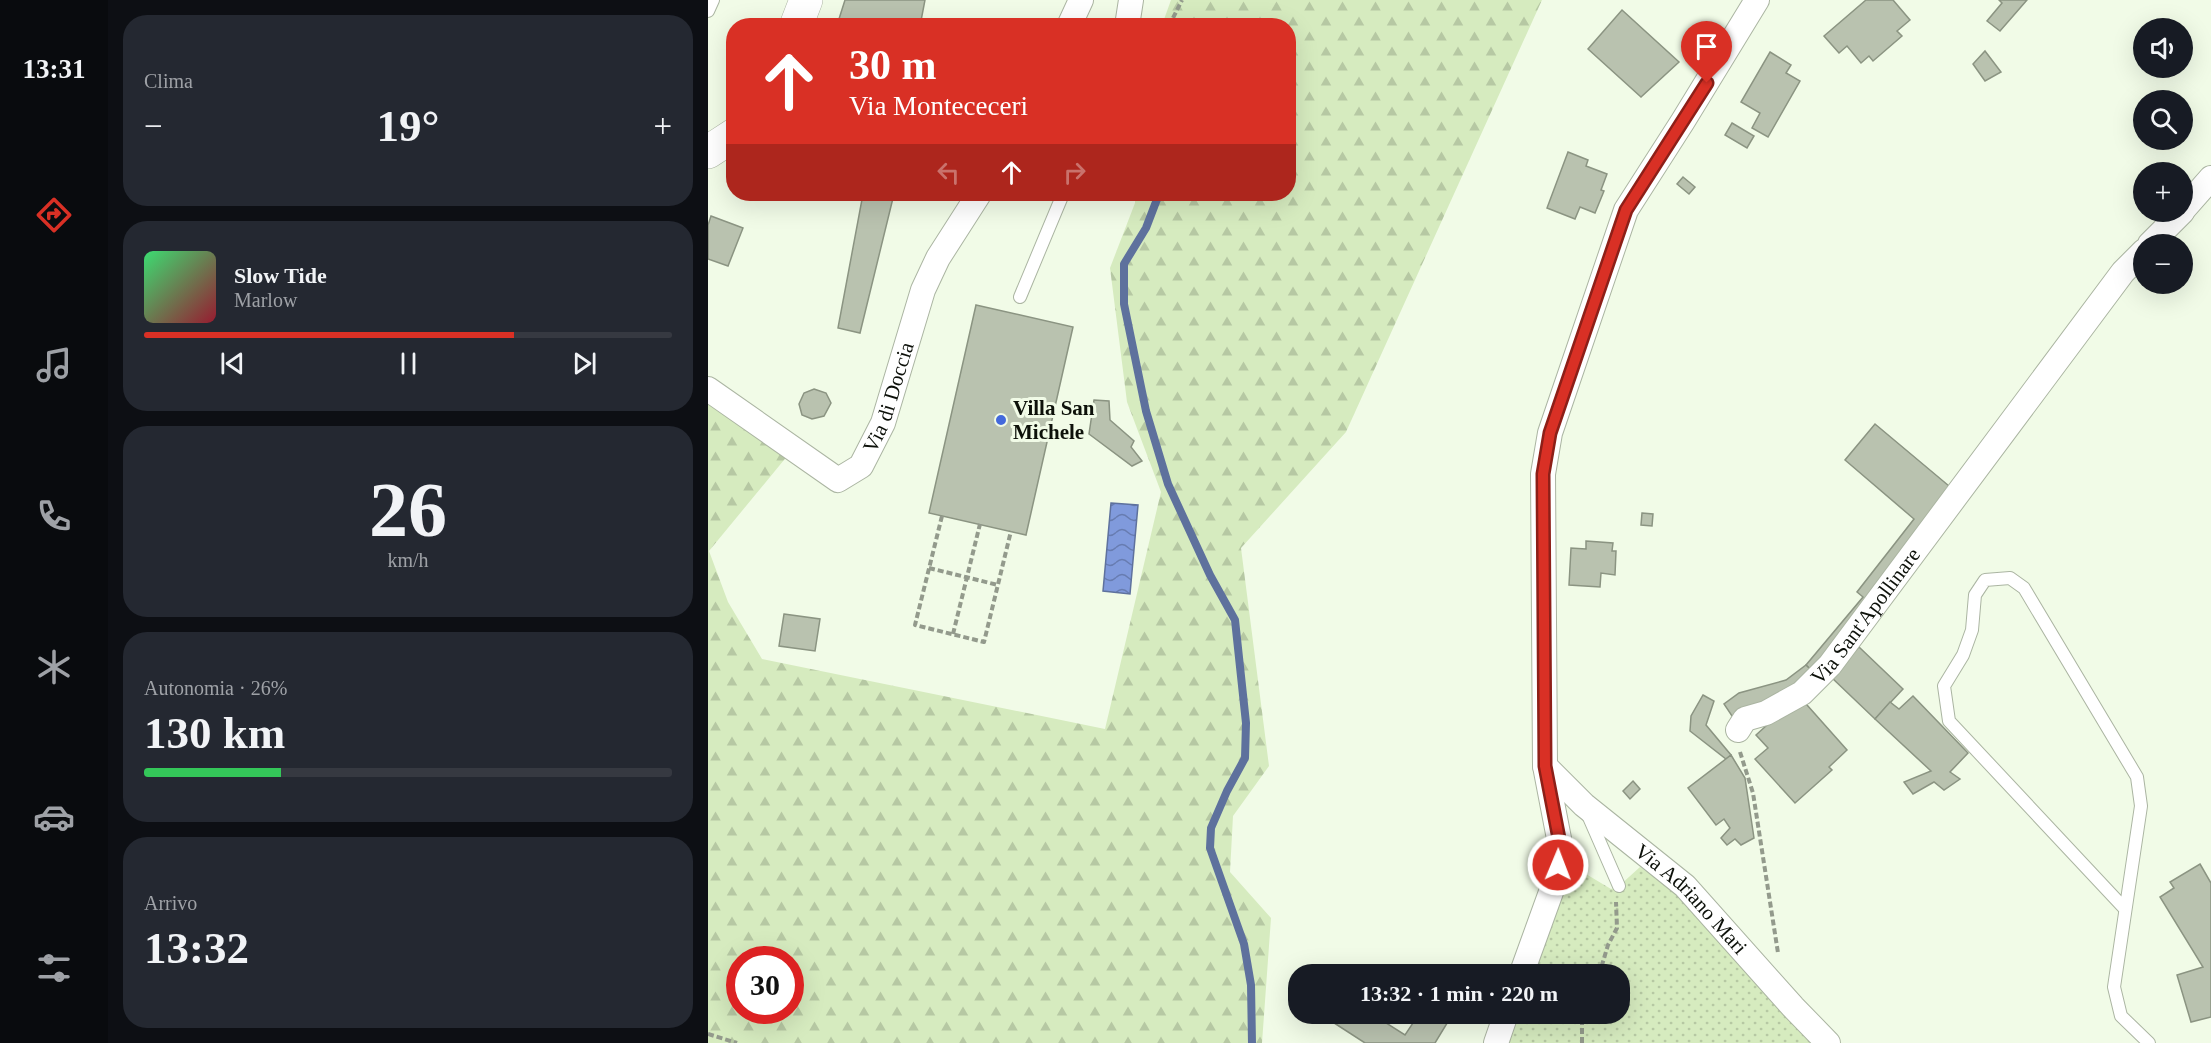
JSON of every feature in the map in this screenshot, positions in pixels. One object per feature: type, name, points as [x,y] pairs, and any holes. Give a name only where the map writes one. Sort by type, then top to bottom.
[{"type":"main road","points":[[799,18],[806,0]]},
{"type":"main road","points":[[708,152],[726,140]]},
{"type":"street","points":[[1073,18],[1081,0]]},
{"type":"street","points":[[1525,964],[1555,881],[1561,849],[1545,766],[1543,474],[1550,433],[1626,210],[1757,0]]},
{"type":"street","points":[[2193,198],[2211,177]]},
{"type":"street","name":"Via di Doccia","points":[[708,389],[838,480],[861,466],[883,423],[923,290],[938,258],[975,201]]},
{"type":"street","points":[[2160,234],[2171,222]]},
{"type":"street","name":"Via Sant'Apollinare","points":[[1738,730],[1745,719],[1766,713],[1802,693],[1830,665],[2123,272],[2133,262]]},
{"type":"street","name":"Via Adriano Mari","points":[[1545,766],[1584,805],[1685,886],[1828,1043]]},
{"type":"street","points":[[1496,1043],[1503,1024]]},
{"type":"lane","points":[[708,10],[713,0]]},
{"type":"lane","points":[[1020,297],[1060,201]]},
{"type":"lane","points":[[2125,909],[1949,721],[1944,686],[1963,655],[1972,630],[1975,595],[1985,580],[2010,578],[2024,588],[2137,777],[2141,806],[2114,987],[2121,1016],[2149,1043]]},
{"type":"lane","points":[[1584,805],[1619,886]]},
{"type":"path","points":[[1173,18],[1182,0]]},
{"type":"path","points":[[942,516],[915,625],[984,642],[1011,531]]},
{"type":"path","points":[[953,634],[980,524]]},
{"type":"path","points":[[929,568],[998,585]]},
{"type":"path","points":[[1738,730],[1741,754],[1753,793],[1778,955]]},
{"type":"path","points":[[1602,964],[1608,945],[1617,928],[1616,901],[1619,886]]},
{"type":"path","points":[[1582,1024],[1582,1043]]},
{"type":"path","points":[[708,1034],[737,1043]]},
{"type":"green space","points":[[1171,0],[1542,0],[1346,432],[1241,548],[1269,766],[1233,816],[1230,872],[1271,918],[1262,1043],[708,1043],[708,384],[793,449],[709,551],[728,602],[762,659],[1105,729],[1161,492],[1127,402],[1110,268],[1135,201],[1296,201],[1296,18],[1165,18]]},
{"type":"green space","points":[[1571,865],[1611,889],[1619,886],[1640,867],[1679,895],[1816,1043],[1507,1043],[1514,1024],[1630,1024],[1630,964],[1536,964]]},
{"type":"water","points":[[1111,503],[1138,505],[1130,594],[1103,591]]},
{"type":"building","points":[[845,0],[925,0],[922,18],[839,18]]},
{"type":"building","points":[[1866,0],[1893,0],[1910,20],[1897,31],[1902,36],[1873,61],[1869,56],[1861,63],[1847,46],[1839,53],[1824,36]]},
{"type":"building","points":[[1999,0],[2027,0],[2000,31],[1987,21],[2002,3]]},
{"type":"building","points":[[1622,10],[1679,62],[1641,97],[1588,49]]},
{"type":"building","points":[[1985,51],[2001,72],[1985,81],[1973,64]]},
{"type":"building","points":[[1770,52],[1791,65],[1786,73],[1800,81],[1768,137],[1752,128],[1760,113],[1741,102]]},
{"type":"building","points":[[1732,123],[1754,136],[1747,148],[1725,135]]},
{"type":"building","points":[[1568,152],[1588,160],[1586,166],[1607,174],[1601,190],[1604,191],[1595,213],[1580,207],[1575,219],[1547,208]]},
{"type":"building","points":[[1683,177],[1695,187],[1689,194],[1677,184]]},
{"type":"building","points":[[862,201],[892,201],[860,333],[838,328]]},
{"type":"building","points":[[711,216],[743,228],[728,266],[708,259],[708,225]]},
{"type":"building","name":"Villa San Michele","points":[[976,305],[1073,327],[1026,535],[929,513]]},
{"type":"building","points":[[814,389],[826,393],[831,403],[824,416],[812,419],[802,415],[799,404],[804,393]]},
{"type":"building","points":[[1094,400],[1109,401],[1110,420],[1134,441],[1131,447],[1142,461],[1132,466],[1089,434]]},
{"type":"building","points":[[1875,424],[1955,491],[1815,674],[1806,665],[1863,597],[1857,592],[1914,519],[1845,460]]},
{"type":"building","points":[[1642,513],[1653,514],[1652,526],[1641,525]]},
{"type":"building","points":[[1586,541],[1613,543],[1612,551],[1616,551],[1615,575],[1601,573],[1600,587],[1569,585],[1571,548],[1586,549]]},
{"type":"building","points":[[784,614],[820,619],[815,651],[779,646]]},
{"type":"building","points":[[1859,647],[1903,689],[1875,719],[1831,677]]},
{"type":"building","points":[[1806,665],[1815,674],[1770,706],[1732,716],[1724,704],[1739,693],[1786,680]]},
{"type":"building","points":[[1703,695],[1714,701],[1706,725],[1731,755],[1726,759],[1690,731],[1691,716]]},
{"type":"building","points":[[1799,696],[1847,750],[1829,767],[1832,770],[1795,803],[1755,759],[1768,748],[1756,735]]},
{"type":"building","points":[[1913,696],[1968,753],[1950,772],[1960,779],[1944,790],[1934,782],[1913,794],[1904,782],[1931,771],[1875,719],[1890,702],[1899,709]]},
{"type":"building","points":[[1731,755],[1745,778],[1754,838],[1741,845],[1735,839],[1727,845],[1721,838],[1730,828],[1724,819],[1716,825],[1688,788]]},
{"type":"building","points":[[1633,781],[1640,789],[1630,799],[1623,791]]},
{"type":"building","points":[[2200,864],[2211,883],[2211,1017],[2191,1022],[2177,975],[2203,967],[2160,897],[2174,888],[2170,882]]},
{"type":"building","points":[[1336,1024],[1388,1024],[1405,1035],[1412,1024],[1447,1024],[1435,1043],[1365,1043]]},
{"type":"waterway","points":[[1156,201],[1146,228],[1124,264],[1124,304],[1146,411],[1168,484],[1210,575],[1235,620],[1246,723],[1245,758],[1211,828],[1210,848],[1244,944],[1251,985],[1252,1043]]},
{"type":"place","name":"Villa San Michele","points":[[1001,420]]},
{"type":"route","points":[[1558,865],[1561,849],[1545,766],[1543,474],[1550,433],[1626,210],[1707,83]]}]
